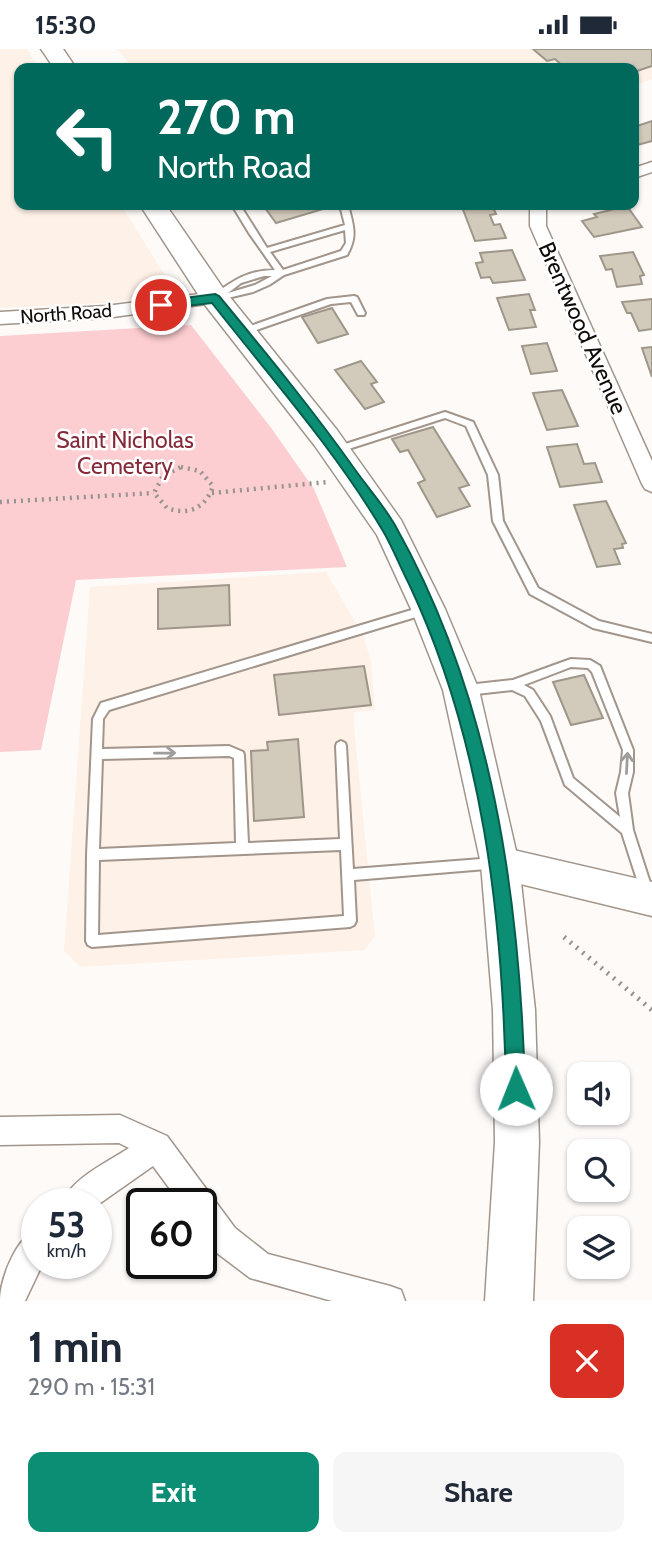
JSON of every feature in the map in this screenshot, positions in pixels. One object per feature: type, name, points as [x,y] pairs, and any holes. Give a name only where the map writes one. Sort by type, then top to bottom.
[{"type":"main road","points":[[156,210],[215,299],[334,450],[390,529],[428,609],[461,690],[500,864],[514,1010],[516,1115],[509,1301]]},
{"type":"street","name":"Brentwood Avenue","points":[[540,210],[538,226],[652,484]]},
{"type":"street","name":"North Road","points":[[0,318],[106,311],[215,299]]},
{"type":"street","points":[[500,864],[650,899]]},
{"type":"street","points":[[0,1131],[120,1129],[157,1146],[187,1188]]},
{"type":"street","points":[[95,1188],[157,1146]]},
{"type":"street","points":[[217,1229],[224,1239],[261,1267],[390,1301]]},
{"type":"street","points":[[10,1301],[21,1274]]},
{"type":"lane","points":[[239,210],[281,273]]},
{"type":"lane","points":[[215,299],[238,281],[264,273],[281,273],[344,253],[350,243],[345,210]]},
{"type":"lane","points":[[266,251],[349,226]]},
{"type":"lane","points":[[215,299],[248,292],[269,283],[281,273]]},
{"type":"lane","points":[[242,332],[330,301],[354,299],[361,313]]},
{"type":"lane","points":[[334,450],[445,415],[470,424],[493,475],[498,521],[534,591],[597,625],[652,638]]},
{"type":"lane","points":[[341,746],[350,921],[92,941],[98,719],[105,706],[428,609]]},
{"type":"lane","points":[[461,690],[513,685],[571,663],[590,664],[596,669],[628,750],[622,793],[626,830],[650,899]]},
{"type":"lane","points":[[513,685],[529,692],[541,708],[569,782],[626,830]]},
{"type":"lane","points":[[97,754],[229,751],[239,755],[242,848]]},
{"type":"lane","points":[[93,855],[347,843]]},
{"type":"lane","points":[[349,875],[500,864]]},
{"type":"path","points":[[190,467],[205,474],[213,486],[212,493],[209,500],[195,509],[177,512],[161,505],[154,493],[158,479],[164,474],[190,467]]},
{"type":"path","points":[[212,493],[353,479]]},
{"type":"path","points":[[0,502],[154,493]]},
{"type":"path","points":[[564,937],[652,1010]]},
{"type":"shaded area","points":[[0,49],[27,49],[35,63],[14,63],[14,210],[124,210],[167,279],[152,297],[103,303],[0,308]]},
{"type":"shaded area","points":[[117,49],[652,49],[652,79],[639,83],[639,63],[129,63]]},
{"type":"shaded area","points":[[326,572],[363,635],[371,662],[375,710],[354,712],[354,726],[375,936],[365,950],[81,967],[64,951],[90,587]]},
{"type":"green space","name":"Saint Nicholas Cemetery","points":[[191,325],[272,429],[314,489],[347,567],[76,580],[41,750],[0,752],[0,336]]},
{"type":"building","points":[[533,49],[652,49],[652,66],[639,70],[639,63],[559,63],[555,59],[547,61]]},
{"type":"building","points":[[652,121],[652,141],[639,145],[639,125]]},
{"type":"building","points":[[267,210],[320,210],[276,223]]},
{"type":"building","points":[[463,210],[494,210],[496,214],[490,215],[494,225],[500,224],[506,238],[475,241]]},
{"type":"building","points":[[610,210],[630,210],[642,227],[594,237],[582,221],[597,217],[594,214]]},
{"type":"building","points":[[512,250],[525,280],[493,283],[490,277],[481,278],[476,263],[483,262],[480,253]]},
{"type":"building","points":[[633,252],[644,275],[640,276],[642,284],[617,287],[612,269],[606,270],[600,256]]},
{"type":"building","points":[[529,294],[535,310],[530,310],[536,327],[509,330],[497,298]]},
{"type":"building","points":[[652,299],[652,329],[639,331],[631,313],[627,313],[622,302]]},
{"type":"building","points":[[332,308],[348,334],[318,343],[302,317]]},
{"type":"building","points":[[547,343],[557,371],[531,374],[522,346]]},
{"type":"building","points":[[652,347],[652,377],[642,348]]},
{"type":"building","points":[[361,361],[377,382],[371,384],[384,402],[365,409],[335,370]]},
{"type":"building","points":[[562,390],[578,426],[547,430],[533,393]]},
{"type":"building","points":[[433,427],[469,485],[459,488],[470,506],[437,517],[418,483],[425,480],[408,450],[400,452],[392,439]]},
{"type":"building","points":[[577,444],[584,464],[595,463],[602,482],[560,487],[547,447]]},
{"type":"building","points":[[606,501],[626,543],[622,544],[623,548],[614,549],[620,564],[597,567],[574,505]]},
{"type":"building","points":[[229,585],[230,625],[158,629],[158,589]]},
{"type":"building","points":[[364,666],[371,705],[279,715],[274,675]]},
{"type":"building","points":[[584,675],[603,718],[571,725],[553,682]]},
{"type":"building","points":[[298,739],[304,817],[254,821],[251,751],[268,750],[267,742]]},
{"type":"route","points":[[161,305],[215,299],[326,438],[390,529],[428,609],[461,690],[500,864],[514,1010],[516,1089]]}]
